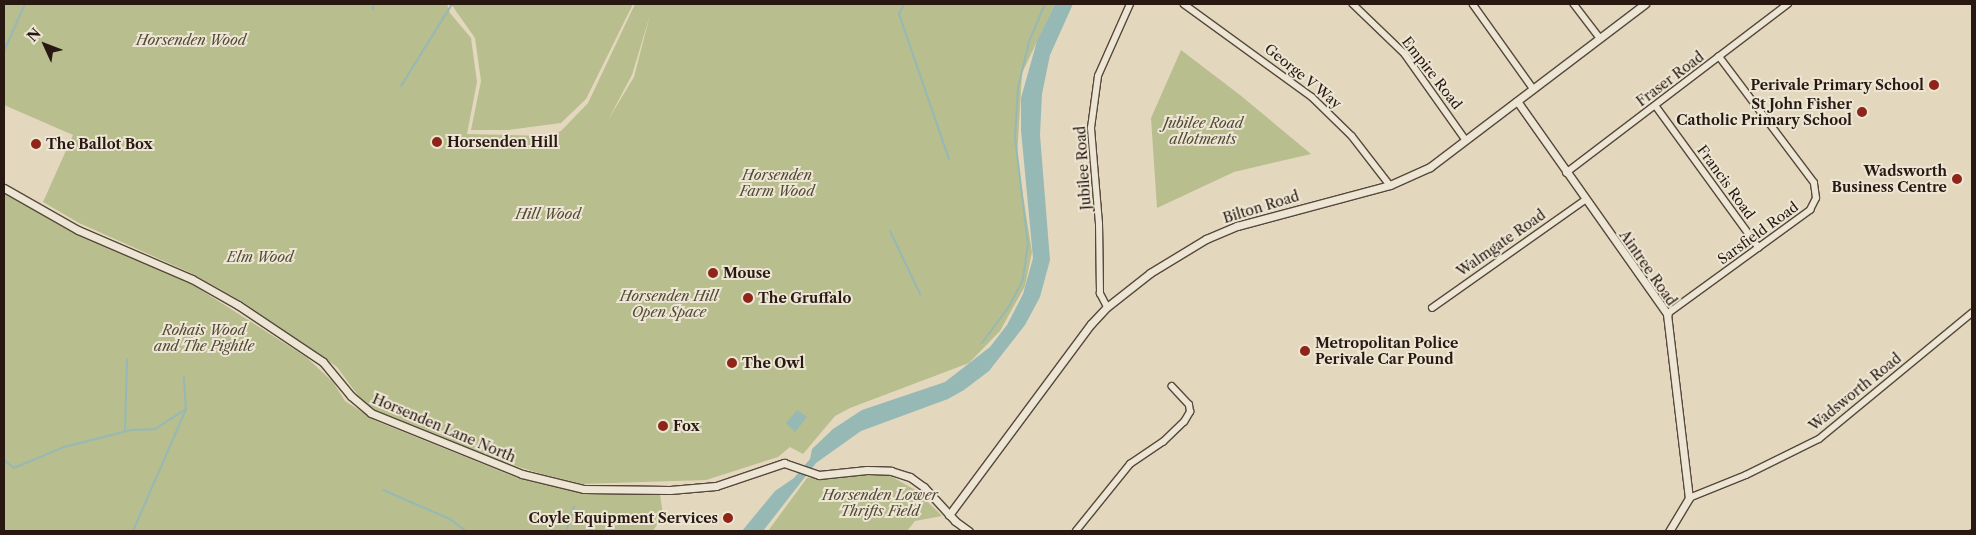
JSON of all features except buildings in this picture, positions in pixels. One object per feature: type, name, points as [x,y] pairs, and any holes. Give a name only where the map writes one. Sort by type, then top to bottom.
[{"type":"street","name":"Jubilee Road","points":[[1107,307],[1100,294],[1092,120],[1098,76],[1130,4]]},
{"type":"street","name":"George V Way","points":[[1184,4],[1312,97],[1352,136],[1390,185]]},
{"type":"street","name":"Empire Road","points":[[1353,4],[1405,54],[1466,140]]},
{"type":"street","points":[[1473,4],[1533,88]]},
{"type":"street","points":[[1574,4],[1600,38]]},
{"type":"street","name":"Bilton Road","points":[[949,515],[1107,307],[1182,253],[1237,226],[1390,185],[1430,167],[1644,4]]},
{"type":"street","name":"Fraser Road","points":[[1566,173],[1788,4]]},
{"type":"street","name":"Sarsfield Road","points":[[1667,314],[1810,210],[1816,198],[1814,183],[1719,57]]},
{"type":"street","name":"Aintree Road","points":[[1517,101],[1667,314],[1689,498]]},
{"type":"street","name":"Francis Road","points":[[1656,106],[1759,248]]},
{"type":"street","name":"Horsenden Lane North","points":[[4,188],[78,230],[192,278],[238,305],[323,362],[351,396],[371,413],[513,470],[584,489],[670,490],[716,486],[784,464],[801,467],[811,474],[867,470],[901,474],[924,487],[949,515]]},
{"type":"street","name":"Walmgate Road","points":[[1432,308],[1585,200]]},
{"type":"street","name":"Wadsworth Road","points":[[1689,498],[1746,475],[1820,439],[1972,313]]},
{"type":"street","points":[[1076,531],[1130,464],[1163,442],[1184,422],[1190,412],[1189,405],[1172,387]]},
{"type":"street","points":[[1669,531],[1689,498]]},
{"type":"street","points":[[949,515],[970,531]]},
{"type":"green space","name":"Horsenden Hill Open Space","points":[[4,4],[447,4],[450,13],[471,38],[477,82],[467,134],[547,136],[561,131],[588,103],[635,4],[1055,4],[1022,73],[1017,158],[1032,252],[1025,286],[1000,331],[969,363],[850,408],[835,416],[803,454],[790,447],[778,457],[706,480],[582,484],[487,457],[379,414],[362,401],[337,367],[241,301],[193,274],[79,223],[43,202],[73,135],[4,105]],"holes":[[[650,15],[634,77],[608,120],[632,75]]]},
{"type":"green space","points":[[451,4],[633,4],[586,99],[561,123],[508,130],[471,130],[481,81],[475,38]]},
{"type":"green space","name":"Jubilee Road allotments","points":[[1181,50],[1240,95],[1311,154],[1234,172],[1157,208],[1151,118]]},
{"type":"green space","name":"Rohais Wood and The Pightle","points":[[4,192],[110,249],[190,283],[306,357],[333,382],[345,401],[376,421],[520,479],[572,491],[660,494],[663,515],[653,531],[4,531]]},
{"type":"green space","name":"Horsenden Lower Thrifts Field","points":[[868,473],[887,474],[917,491],[942,516],[915,521],[907,531],[768,531],[807,478]]},
{"type":"water","points":[[1055,4],[1073,4],[1050,55],[1042,94],[1040,135],[1050,260],[1040,297],[1025,325],[989,371],[964,390],[948,399],[861,431],[816,463],[763,531],[742,531],[775,491],[794,478],[810,459],[812,449],[833,429],[862,410],[945,382],[990,347],[1007,325],[1023,294],[1033,258],[1021,130],[1021,98],[1037,41]]},
{"type":"water","points":[[797,410],[807,417],[795,432],[786,423]]},
{"type":"waterway","points":[[4,51],[25,4]]},
{"type":"waterway","points":[[401,86],[452,4]]},
{"type":"waterway","points":[[904,4],[899,14],[949,159]]},
{"type":"waterway","points":[[982,343],[1010,305],[1023,279],[1028,245],[1015,137],[1018,88],[1029,42],[1045,4]]},
{"type":"waterway","points":[[890,231],[920,294]]},
{"type":"waterway","points":[[125,431],[127,359]]},
{"type":"waterway","points":[[133,531],[186,409],[184,377]]},
{"type":"waterway","points":[[4,460],[14,468],[64,447],[131,430],[155,429],[186,409]]},
{"type":"waterway","points":[[383,490],[450,519],[466,531]]},
{"type":"waterway","points":[[566,531],[574,506]]},
{"type":"place","name":"Perivale Primary School","points":[[1934,85]]},
{"type":"place","name":"St John Fisher Catholic Primary School","points":[[1862,112]]},
{"type":"place","name":"Horsenden Hill","points":[[437,142]]},
{"type":"place","name":"The Ballot Box","points":[[36,144]]},
{"type":"place","name":"Wadsworth Business Centre","points":[[1957,179]]},
{"type":"place","name":"Mouse","points":[[713,273]]},
{"type":"place","name":"The Gruffalo","points":[[748,298]]},
{"type":"place","name":"Metropolitan Police Perivale Car Pound","points":[[1305,351]]},
{"type":"place","name":"The Owl","points":[[732,363]]},
{"type":"place","name":"Fox","points":[[663,426]]},
{"type":"place","name":"Coyle Equipment Services","points":[[728,518]]},
{"type":"park label","name":"Horsenden Wood","points":[[191,40]]},
{"type":"park label","name":"Horsenden Farm Wood","points":[[777,184]]},
{"type":"park label","name":"Hill Wood","points":[[548,214]]},
{"type":"park label","name":"Elm Wood","points":[[260,257]]}]
